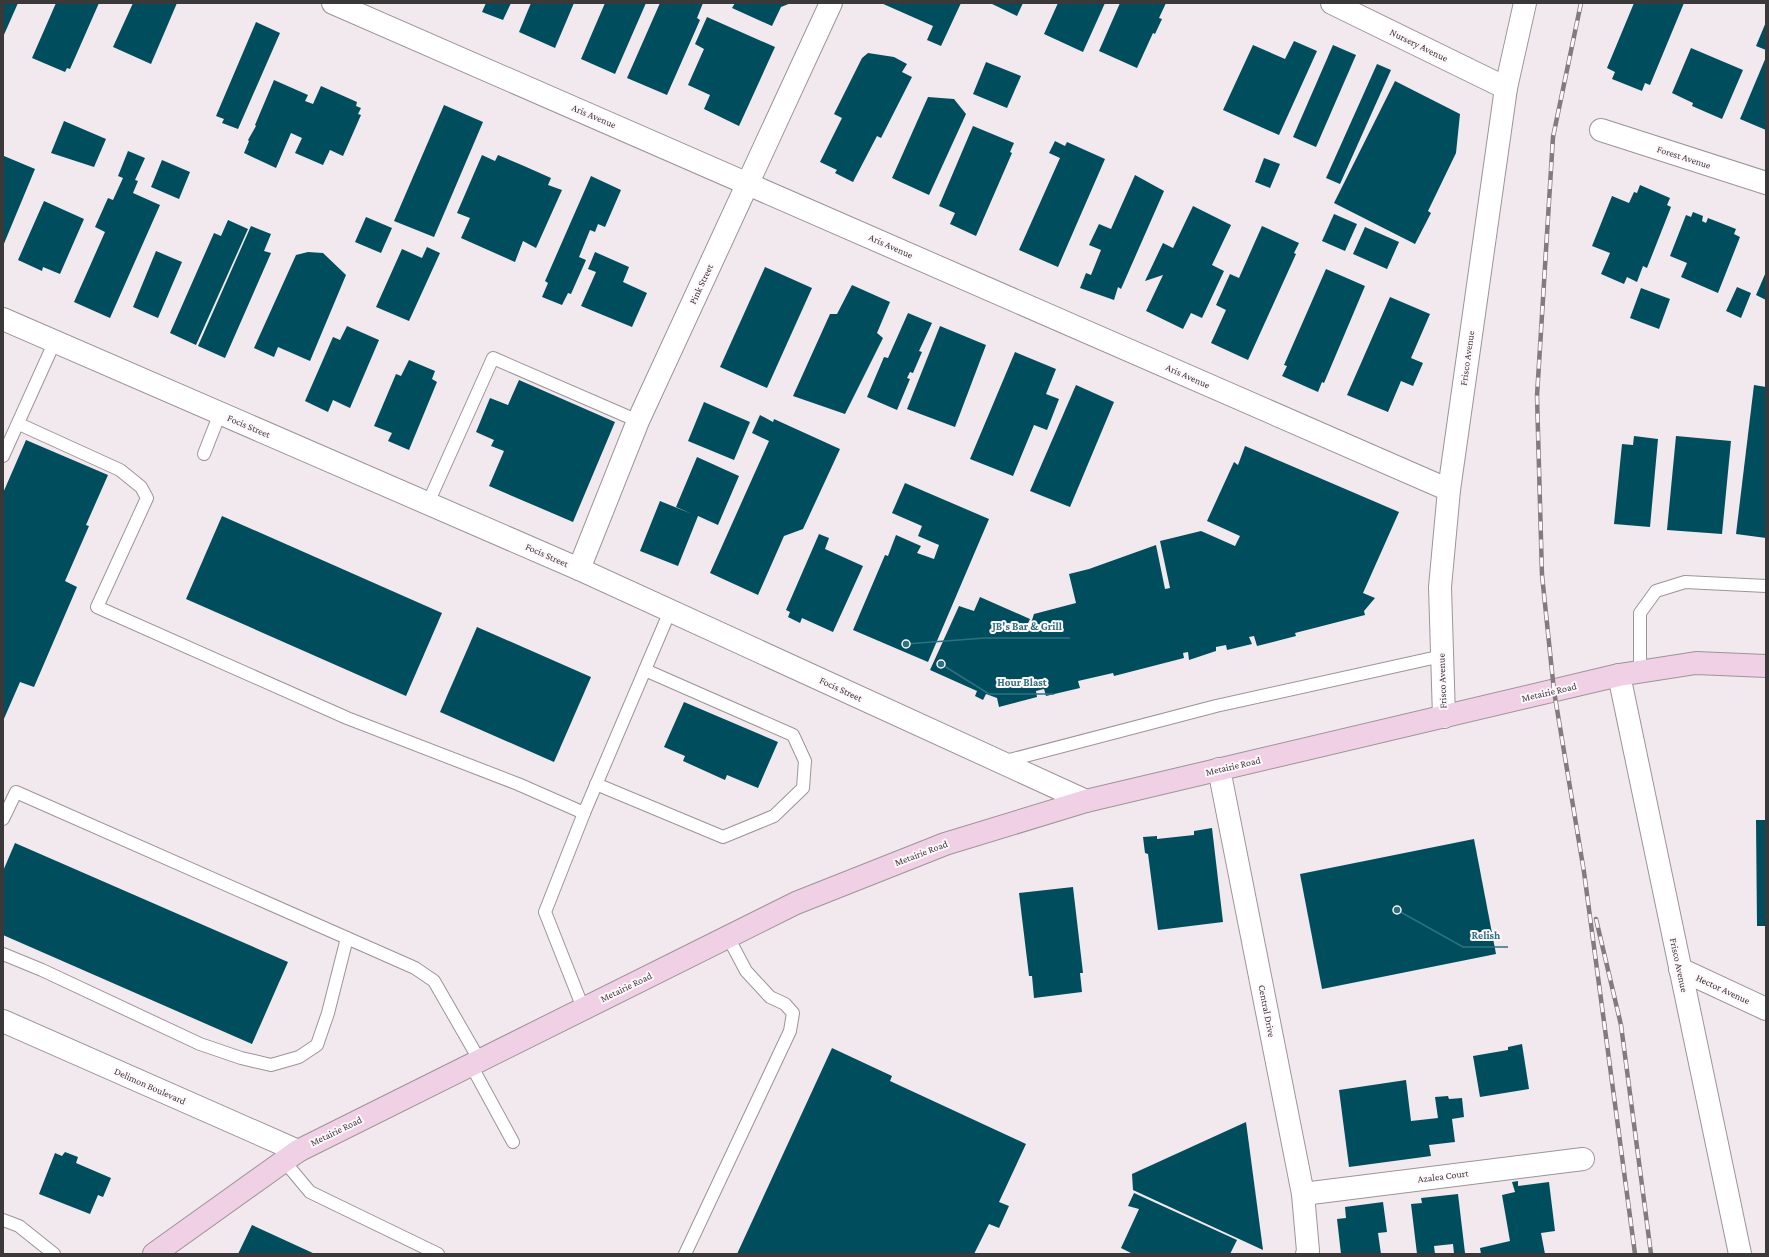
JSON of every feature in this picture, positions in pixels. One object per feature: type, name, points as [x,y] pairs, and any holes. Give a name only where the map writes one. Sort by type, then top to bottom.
[{"type":"main road","name":"Metairie Road","points":[[154,1254],[291,1156],[583,1008],[796,903],[945,844],[1086,801],[1629,674],[1696,664],[1766,666]]},
{"type":"street","name":"Aris Avenue","points":[[332,3],[748,183],[1449,490]]},
{"type":"street","name":"Pink Street","points":[[580,569],[638,421],[832,3]]},
{"type":"street","name":"Nursery Avenue","points":[[1332,3],[1506,88]]},
{"type":"street","name":"Frisco Avenue","points":[[1444,717],[1440,587],[1449,490],[1506,88],[1525,3]]},
{"type":"street","name":"Forest Avenue","points":[[1601,130],[1766,184]]},
{"type":"street","name":"Focis Street","points":[[3,319],[580,569],[1086,801]]},
{"type":"street","name":"Frisco Avenue","points":[[1629,674],[1680,969],[1740,1254]]},
{"type":"street","name":"Central Drive","points":[[1219,769],[1303,1194],[1307,1254]]},
{"type":"street","name":"Hector Avenue","points":[[1680,969],[1766,1009]]},
{"type":"street","name":"Delimon Boulevard","points":[[3,1021],[291,1156]]},
{"type":"street","name":"Azalea Court","points":[[1303,1194],[1583,1159]]},
{"type":"lane","points":[[3,456],[19,424],[55,341]]},
{"type":"lane","points":[[428,503],[493,358],[638,421]]},
{"type":"lane","points":[[204,454],[220,413]]},
{"type":"lane","points":[[19,424],[120,470],[141,487],[146,498],[97,607],[347,718],[518,784],[584,813]]},
{"type":"lane","points":[[1629,674],[1640,613],[1656,591],[1685,582],[1766,586]]},
{"type":"lane","points":[[583,1008],[545,912],[596,784],[670,611]]},
{"type":"lane","points":[[1001,762],[1216,706],[1442,656]]},
{"type":"lane","points":[[596,784],[723,837],[774,816],[803,788],[804,762],[793,735],[645,670]]},
{"type":"lane","points":[[3,819],[16,792],[415,968],[434,981],[513,1142]]},
{"type":"lane","points":[[685,1254],[790,1031],[793,1013],[785,1004],[770,997],[746,971],[728,937]]},
{"type":"lane","points":[[3,954],[42,970],[200,1044],[241,1058],[271,1065],[299,1057],[317,1045],[328,1013],[347,938]]},
{"type":"lane","points":[[291,1156],[310,1192],[438,1254]]},
{"type":"lane","points":[[3,1220],[19,1226],[54,1254]]},
{"type":"building","points":[[3,3],[18,3],[3,37]]},
{"type":"building","points":[[56,3],[99,3],[70,69],[67,68],[65,72],[32,58]]},
{"type":"building","points":[[133,3],[177,3],[151,64],[113,47]]},
{"type":"building","points":[[486,3],[511,3],[503,20],[482,12]]},
{"type":"building","points":[[531,3],[574,3],[555,48],[519,32]]},
{"type":"building","points":[[605,3],[646,3],[615,74],[581,59]]},
{"type":"building","points":[[660,3],[703,3],[697,18],[700,20],[667,95],[627,78]]},
{"type":"building","points":[[735,3],[791,3],[781,7],[772,26],[732,8]]},
{"type":"building","points":[[881,3],[961,3],[941,46],[927,40],[933,26]]},
{"type":"building","points":[[990,3],[1023,3],[1017,16]]},
{"type":"building","points":[[1058,3],[1105,3],[1083,52],[1044,34]]},
{"type":"building","points":[[1120,3],[1166,3],[1159,18],[1162,19],[1155,34],[1153,33],[1137,68],[1099,51]]},
{"type":"building","points":[[1634,3],[1684,3],[1650,85],[1645,83],[1642,91],[1612,79],[1615,72],[1607,68]]},
{"type":"building","points":[[707,17],[775,47],[739,126],[704,109],[710,95],[688,85],[704,49],[695,44]]},
{"type":"building","points":[[256,22],[280,33],[238,129],[222,123],[224,119],[216,116]]},
{"type":"building","points":[[1766,22],[1766,50],[1756,46]]},
{"type":"building","points":[[1294,41],[1317,51],[1279,135],[1223,110],[1253,45],[1285,59]]},
{"type":"building","points":[[1333,45],[1356,55],[1316,147],[1293,137]]},
{"type":"building","points":[[1691,48],[1743,70],[1722,119],[1692,106],[1693,103],[1672,93]]},
{"type":"building","points":[[868,53],[894,57],[907,64],[902,72],[912,77],[881,138],[877,136],[853,182],[835,173],[837,170],[820,162],[842,118],[834,114],[862,58]]},
{"type":"building","points":[[1766,57],[1766,130],[1740,119]]},
{"type":"building","points":[[986,62],[1021,76],[1007,108],[973,94]]},
{"type":"building","points":[[1377,64],[1391,70],[1340,184],[1326,178]]},
{"type":"building","points":[[274,80],[308,95],[305,101],[313,104],[321,86],[357,102],[356,106],[361,108],[358,114],[361,115],[343,156],[330,150],[323,165],[295,153],[302,138],[291,133],[276,168],[244,153],[249,141],[248,140],[256,126],[255,125]]},
{"type":"building","points":[[1395,81],[1460,114],[1456,153],[1428,211],[1431,213],[1415,244],[1334,203]]},
{"type":"building","points":[[928,97],[954,99],[966,114],[929,195],[892,178]]},
{"type":"building","points":[[444,105],[483,122],[434,237],[394,221]]},
{"type":"building","points":[[64,121],[106,139],[94,167],[51,153]]},
{"type":"building","points":[[973,126],[1014,143],[1010,152],[1012,153],[976,236],[950,224],[955,213],[939,206]]},
{"type":"building","points":[[1055,141],[1065,146],[1067,142],[1105,159],[1058,267],[1019,250],[1060,158],[1049,153]]},
{"type":"building","points":[[128,151],[145,158],[135,180],[138,181],[133,193],[160,205],[110,318],[74,302],[105,232],[95,227],[108,198],[113,200],[123,178],[118,176]]},
{"type":"building","points":[[482,155],[495,161],[498,155],[524,166],[551,178],[548,185],[562,190],[536,248],[523,241],[515,262],[461,238],[470,218],[457,213]]},
{"type":"building","points":[[4,156],[35,169],[3,246],[3,160]]},
{"type":"building","points":[[1264,158],[1280,164],[1270,188],[1255,182]]},
{"type":"building","points":[[162,160],[190,172],[179,199],[151,187]]},
{"type":"building","points":[[1135,175],[1164,191],[1121,289],[1118,287],[1114,300],[1080,288],[1086,273],[1091,275],[1101,250],[1089,245],[1099,224],[1111,229]]},
{"type":"building","points":[[591,176],[621,190],[605,227],[598,224],[595,232],[590,230],[579,257],[586,260],[571,294],[568,293],[562,305],[542,297],[548,283],[545,281]]},
{"type":"building","points":[[1640,185],[1670,198],[1667,205],[1671,207],[1647,268],[1643,266],[1637,282],[1627,277],[1624,284],[1601,274],[1610,253],[1592,246],[1612,196],[1629,203],[1634,192],[1637,193]]},
{"type":"building","points":[[44,201],[84,219],[60,274],[43,267],[42,271],[18,260]]},
{"type":"building","points":[[1193,206],[1231,225],[1212,265],[1224,271],[1202,318],[1191,313],[1183,329],[1146,311],[1163,275],[1145,281],[1163,243],[1173,248]]},
{"type":"building","points":[[1693,212],[1703,216],[1702,221],[1706,223],[1708,218],[1736,229],[1734,234],[1740,237],[1718,293],[1681,277],[1687,263],[1670,256],[1686,215],[1691,217]]},
{"type":"building","points":[[1334,214],[1357,224],[1345,251],[1322,241]]},
{"type":"building","points":[[366,217],[392,228],[381,253],[355,242]]},
{"type":"building","points":[[228,220],[248,229],[196,345],[170,333],[214,233],[221,236]]},
{"type":"building","points":[[251,226],[271,234],[264,251],[271,253],[225,358],[198,346]]},
{"type":"building","points":[[1262,226],[1299,243],[1294,253],[1296,254],[1248,360],[1211,343],[1226,310],[1216,305],[1230,274],[1239,278]]},
{"type":"building","points":[[1365,227],[1399,242],[1387,269],[1353,254]]},
{"type":"building","points":[[427,247],[440,253],[409,321],[376,307],[402,249],[422,258]]},
{"type":"building","points":[[156,251],[182,262],[158,318],[133,307]]},
{"type":"building","points":[[308,252],[323,253],[346,275],[310,361],[278,347],[274,357],[254,348],[296,255]]},
{"type":"building","points":[[595,252],[629,267],[623,282],[647,293],[632,327],[581,306],[596,272],[588,269]]},
{"type":"building","points":[[765,267],[812,288],[767,388],[720,367]]},
{"type":"building","points":[[1326,269],[1365,286],[1324,383],[1322,382],[1318,392],[1282,376],[1287,366],[1284,365]]},
{"type":"building","points":[[1766,272],[1766,300],[1756,295]]},
{"type":"building","points":[[852,285],[890,302],[877,333],[883,338],[845,414],[793,396],[830,314],[837,314]]},
{"type":"building","points":[[1737,287],[1751,293],[1741,318],[1726,311]]},
{"type":"building","points":[[1641,288],[1670,299],[1659,329],[1630,318]]},
{"type":"building","points":[[1390,297],[1430,314],[1411,358],[1423,363],[1413,386],[1401,381],[1388,412],[1347,395]]},
{"type":"building","points":[[908,313],[932,323],[919,351],[922,352],[913,373],[910,372],[907,378],[910,379],[897,410],[867,397],[884,357],[888,358]]},
{"type":"building","points":[[347,326],[379,340],[350,408],[333,400],[328,412],[305,401],[333,337],[340,340]]},
{"type":"building","points":[[940,326],[986,345],[955,427],[907,409]]},
{"type":"building","points":[[1015,352],[1056,369],[1046,394],[1059,399],[1047,430],[1034,425],[1013,476],[970,459]]},
{"type":"building","points":[[409,360],[435,371],[432,379],[437,382],[409,450],[388,441],[392,433],[374,426],[396,374],[401,376]]},
{"type":"building","points":[[519,380],[615,422],[573,522],[489,486],[504,451],[491,446],[494,440],[476,432],[490,398],[508,405]]},
{"type":"building","points":[[1076,385],[1114,402],[1070,507],[1030,491]]},
{"type":"building","points":[[1754,385],[1766,387],[1766,538],[1736,534]]},
{"type":"building","points":[[704,402],[750,422],[734,460],[688,441]]},
{"type":"building","points":[[760,415],[773,422],[774,419],[840,449],[803,529],[784,536],[758,595],[710,573],[769,441],[752,433]]},
{"type":"building","points":[[1634,436],[1658,439],[1650,527],[1614,524],[1622,444],[1633,445]]},
{"type":"building","points":[[1676,436],[1731,441],[1722,534],[1667,530]]},
{"type":"building","points":[[26,440],[108,475],[86,525],[89,526],[65,581],[77,587],[34,687],[20,682],[3,721],[3,493]]},
{"type":"building","points":[[1245,446],[1399,512],[1363,593],[1375,598],[1364,611],[1365,615],[1295,633],[1296,636],[1257,646],[1254,636],[1249,637],[1252,644],[1227,650],[1226,645],[1216,647],[1216,651],[1189,660],[1188,652],[1183,653],[1184,658],[1114,676],[1113,673],[1078,681],[1080,688],[1046,696],[1044,689],[1036,691],[1037,697],[999,707],[997,698],[986,694],[983,700],[975,696],[977,691],[930,670],[959,606],[974,611],[980,597],[1030,619],[1025,630],[1029,629],[1034,614],[1076,603],[1069,574],[1089,569],[1156,545],[1165,589],[1170,588],[1160,541],[1201,531],[1235,546],[1240,536],[1207,521],[1234,462],[1238,465]]},
{"type":"building","points":[[697,457],[739,476],[718,525],[698,516],[678,566],[640,551],[660,501],[692,514],[676,507]]},
{"type":"building","points":[[905,483],[989,519],[928,662],[853,630],[885,555],[888,556],[896,535],[921,546],[917,553],[934,559],[939,545],[918,536],[922,526],[892,513]]},
{"type":"building","points":[[222,516],[442,613],[406,696],[186,599]]},
{"type":"building","points":[[819,534],[829,538],[825,549],[863,566],[833,632],[802,618],[800,623],[788,617],[790,612],[786,610]]},
{"type":"building","points":[[477,627],[591,677],[554,762],[440,712]]},
{"type":"building","points":[[684,702],[778,742],[758,788],[727,775],[725,780],[683,761],[685,756],[664,747]]},
{"type":"building","points":[[1756,820],[1766,820],[1766,926],[1757,926]]},
{"type":"building","points":[[1212,828],[1223,922],[1158,930],[1148,854],[1145,853],[1143,837],[1157,836],[1157,839],[1194,835],[1194,831]]},
{"type":"building","points":[[1474,839],[1496,954],[1322,989],[1300,874]]},
{"type":"building","points":[[15,843],[288,962],[252,1044],[3,935],[3,871]]},
{"type":"building","points":[[1073,887],[1083,973],[1080,973],[1082,992],[1034,998],[1032,976],[1029,976],[1019,893]]},
{"type":"building","points":[[1522,1044],[1529,1089],[1480,1097],[1473,1056],[1508,1050],[1508,1047]]},
{"type":"building","points":[[832,1048],[892,1076],[890,1081],[1026,1144],[999,1202],[1009,1206],[999,1228],[989,1224],[974,1254],[737,1254]]},
{"type":"building","points":[[1406,1080],[1411,1121],[1438,1118],[1435,1097],[1448,1096],[1449,1099],[1462,1098],[1464,1117],[1452,1119],[1455,1142],[1429,1145],[1431,1156],[1349,1167],[1339,1090]]},
{"type":"building","points":[[1246,1122],[1263,1250],[1133,1190],[1132,1174]]},
{"type":"building","points":[[65,1152],[78,1157],[76,1163],[111,1178],[103,1197],[98,1195],[90,1214],[39,1194],[55,1153],[62,1156]]},
{"type":"building","points":[[1518,1181],[1518,1186],[1549,1182],[1555,1231],[1541,1233],[1545,1254],[1481,1254],[1480,1248],[1510,1241],[1502,1195],[1515,1192],[1512,1182]]},
{"type":"building","points":[[1134,1193],[1237,1240],[1230,1254],[1133,1254],[1121,1248],[1139,1209],[1128,1206]]},
{"type":"building","points":[[1458,1194],[1465,1253],[1454,1254],[1453,1244],[1434,1246],[1435,1254],[1417,1254],[1411,1204],[1422,1203],[1421,1198]]},
{"type":"building","points":[[1383,1202],[1387,1232],[1378,1233],[1381,1254],[1341,1254],[1337,1219],[1346,1218],[1345,1207]]},
{"type":"building","points":[[252,1225],[315,1254],[238,1254]]},
{"type":"railway","points":[[1581,3],[1553,137],[1537,396],[1542,575],[1554,691],[1584,872],[1635,1254]]},
{"type":"railway","points":[[1596,919],[1621,1025],[1651,1254]]},
{"type":"place","name":"JB's Bar & Grill","points":[[906,644]]},
{"type":"place","name":"Hour Blast","points":[[941,664]]},
{"type":"place","name":"Relish","points":[[1397,910]]}]
